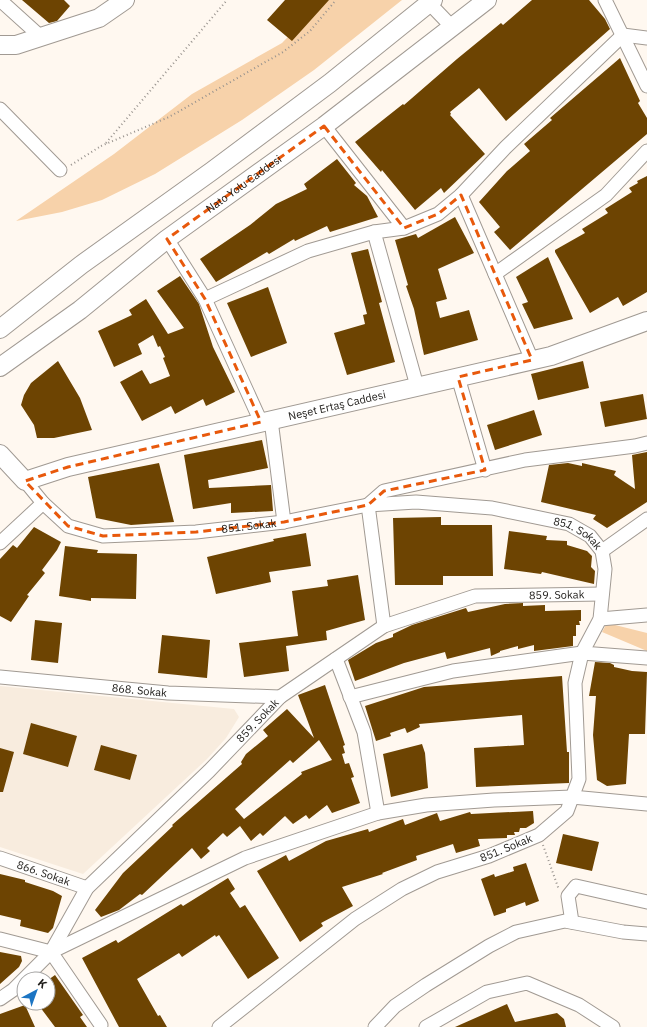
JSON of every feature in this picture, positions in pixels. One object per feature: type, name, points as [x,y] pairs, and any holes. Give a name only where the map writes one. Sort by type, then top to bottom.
[{"type":"main road","points":[[0,46],[16,45],[98,18],[125,0]]},
{"type":"main road","name":"Nato Yolu Caddesi","points":[[0,367],[80,310],[167,240],[324,126],[453,28],[487,0]]},
{"type":"main road","points":[[0,329],[81,265],[212,171],[330,83],[431,2]]},
{"type":"main road","name":"Neşet Ertaş Caddesi","points":[[25,481],[68,467],[550,356],[647,321]]},
{"type":"main road","name":"851. Sokak","points":[[0,454],[25,481]]},
{"type":"street","points":[[0,0],[41,36]]},
{"type":"street","points":[[606,0],[647,86]]},
{"type":"street","points":[[431,2],[453,28]]},
{"type":"street","points":[[623,35],[647,38]]},
{"type":"street","points":[[205,299],[308,251],[374,232],[404,228],[438,214],[462,195],[506,147],[623,35]]},
{"type":"street","points":[[0,109],[60,170]]},
{"type":"street","points":[[324,126],[404,228]]},
{"type":"street","points":[[495,274],[606,195],[647,151]]},
{"type":"street","points":[[462,195],[532,360]]},
{"type":"street","points":[[374,232],[417,386]]},
{"type":"street","points":[[167,240],[205,299],[266,421],[284,522]]},
{"type":"street","points":[[458,377],[485,470]]},
{"type":"street","points":[[384,626],[368,506],[384,491],[525,460],[635,446],[647,443]]},
{"type":"street","name":"851. Sokak","points":[[25,481],[43,503],[68,526],[103,536],[196,532],[284,522],[368,506],[416,502],[492,508],[569,524],[590,536],[602,551],[605,569],[600,618],[582,653],[575,684],[579,779],[567,811],[539,835],[489,856],[437,872],[402,889],[355,919],[219,1027]]},
{"type":"street","points":[[0,543],[43,503]]},
{"type":"street","points":[[602,551],[647,520]]},
{"type":"street","name":"859. Sokak","points":[[0,999],[12,990],[51,952],[87,888],[209,771],[280,697],[384,626],[475,596],[602,594]]},
{"type":"street","points":[[600,618],[647,616]]},
{"type":"street","points":[[350,697],[453,671],[582,653],[647,658]]},
{"type":"street","points":[[336,659],[364,732],[378,813]]},
{"type":"street","name":"868. Sokak","points":[[0,677],[168,693],[280,697]]},
{"type":"street","points":[[0,939],[51,952],[245,858],[378,813],[426,805],[494,800],[572,797],[647,804]]},
{"type":"street","name":"866. Sokak","points":[[0,858],[87,888]]},
{"type":"street","points":[[572,922],[565,897],[568,896],[576,886],[647,902]]},
{"type":"street","points":[[375,1027],[395,1006],[489,946],[516,932],[565,921],[623,932],[647,934]]},
{"type":"street","points":[[51,952],[102,1025]]},
{"type":"street","points":[[426,1027],[487,992],[527,984],[579,1005],[613,1027]]},
{"type":"path","points":[[60,170],[77,162],[107,142],[227,0]]},
{"type":"path","points":[[101,146],[169,117],[283,52],[310,31],[336,0]]},
{"type":"path","points":[[539,835],[565,897]]},
{"type":"highlighted area","points":[[324,126],[404,228],[438,214],[461,195],[532,360],[458,377],[485,470],[384,491],[368,505],[284,522],[196,532],[103,536],[68,526],[25,481],[68,467],[261,422],[205,299],[167,239]]},
{"type":"shaded area","points":[[324,0],[402,0],[314,70],[242,120],[155,174],[102,200],[62,212],[16,221],[114,154],[192,94],[282,43]]},
{"type":"shaded area","points":[[607,623],[647,633],[647,651],[602,632]]},
{"type":"shaded area","points":[[0,686],[234,709],[239,717],[226,738],[207,759],[83,874],[0,847]]},
{"type":"building","points":[[22,0],[64,0],[70,6],[57,21],[49,23]]},
{"type":"building","points":[[285,0],[329,0],[292,41],[267,20]]},
{"type":"building","points":[[532,0],[589,0],[605,19],[610,29],[506,121],[479,88],[450,112],[450,115],[485,154],[444,193],[441,188],[415,210],[382,170],[381,172],[355,142],[403,104],[404,105],[457,59],[501,23],[503,25]]},
{"type":"building","points":[[620,58],[640,101],[638,103],[647,118],[647,134],[510,250],[494,232],[500,227],[479,202],[507,171],[530,151],[524,144],[552,120],[550,118]]},
{"type":"building","points":[[337,159],[356,183],[354,185],[367,196],[378,217],[330,232],[327,226],[295,241],[294,239],[269,254],[267,252],[216,282],[200,259],[250,225],[276,204],[307,189],[304,184]]},
{"type":"building","points":[[647,176],[647,292],[623,306],[618,297],[590,313],[555,250],[585,233],[582,229],[608,213],[605,209],[632,192],[629,188],[638,183],[637,181]]},
{"type":"building","points":[[455,217],[474,253],[438,269],[447,299],[436,302],[440,318],[469,310],[478,340],[424,355],[414,309],[406,286],[408,285],[395,240],[416,234],[418,238]]},
{"type":"building","points":[[368,249],[382,302],[379,303],[395,362],[347,375],[334,333],[365,324],[363,315],[367,314],[351,253]]},
{"type":"building","points":[[548,257],[573,319],[534,329],[522,304],[528,302],[516,277]]},
{"type":"building","points":[[180,276],[199,304],[213,347],[235,392],[206,406],[203,399],[175,414],[171,406],[142,421],[120,382],[142,370],[150,384],[170,376],[163,358],[165,357],[160,346],[158,347],[153,335],[138,344],[142,354],[114,367],[98,331],[132,315],[129,310],[146,299],[168,334],[184,328],[157,291]]},
{"type":"building","points":[[268,287],[287,343],[251,357],[227,303]]},
{"type":"building","points":[[58,361],[80,398],[92,430],[54,438],[37,438],[34,425],[21,405],[24,395],[31,383]]},
{"type":"building","points":[[583,361],[589,388],[538,400],[531,374]]},
{"type":"building","points":[[643,394],[647,419],[605,427],[600,402]]},
{"type":"building","points":[[534,410],[542,435],[495,450],[487,425]]},
{"type":"building","points":[[262,440],[268,468],[208,480],[209,488],[271,485],[273,511],[231,513],[231,503],[193,509],[184,455]]},
{"type":"building","points":[[647,452],[647,502],[607,528],[593,519],[596,515],[541,502],[549,465],[568,463],[582,466],[582,463],[616,471],[614,475],[635,489],[632,455]]},
{"type":"building","points":[[159,463],[174,522],[131,525],[96,518],[88,477]]},
{"type":"building","points":[[441,517],[441,525],[492,525],[493,576],[443,576],[443,585],[395,585],[393,518]]},
{"type":"building","points":[[34,527],[61,542],[42,570],[45,573],[27,595],[29,596],[11,622],[0,616],[0,559],[13,545],[17,548]]},
{"type":"building","points":[[509,531],[547,536],[546,540],[567,541],[567,545],[587,551],[592,556],[591,567],[595,571],[594,584],[542,572],[541,574],[504,569]]},
{"type":"building","points":[[306,533],[311,566],[269,572],[271,582],[216,594],[207,557],[274,541],[273,539]]},
{"type":"building","points":[[65,546],[98,550],[97,553],[137,554],[136,599],[91,598],[91,601],[59,596]]},
{"type":"building","points":[[358,575],[365,620],[326,631],[327,640],[286,646],[289,671],[244,677],[239,643],[298,636],[292,591],[328,586],[327,580]]},
{"type":"building","points":[[523,603],[523,606],[545,605],[545,611],[581,610],[581,621],[579,621],[580,625],[576,625],[576,636],[573,636],[573,646],[534,651],[534,645],[518,649],[518,646],[500,651],[491,656],[490,648],[447,659],[445,652],[404,663],[355,681],[348,660],[376,643],[393,637],[393,634],[412,625],[466,608],[468,612],[505,604]]},
{"type":"building","points":[[35,620],[62,623],[58,663],[31,660]]},
{"type":"building","points":[[162,635],[210,640],[207,678],[158,673]]},
{"type":"building","points":[[595,662],[610,663],[614,665],[614,667],[632,671],[647,672],[645,734],[629,734],[626,784],[607,786],[597,780],[593,735],[596,696],[589,696]]},
{"type":"building","points":[[562,676],[567,752],[569,752],[569,783],[476,787],[474,748],[524,745],[522,715],[419,724],[420,727],[407,733],[405,728],[390,733],[391,736],[376,741],[365,706],[424,687]]},
{"type":"building","points":[[325,685],[345,745],[343,746],[345,753],[342,754],[345,764],[349,763],[354,777],[351,778],[360,803],[332,813],[327,805],[309,819],[306,815],[293,824],[285,816],[263,836],[260,833],[251,841],[240,826],[227,837],[223,833],[207,848],[210,851],[201,859],[192,848],[142,895],[140,894],[119,910],[101,917],[95,910],[123,873],[173,826],[172,825],[242,764],[241,762],[246,754],[268,736],[263,730],[287,709],[314,738],[298,695]],"holes":[[[319,740],[332,760],[301,772],[302,774],[244,819],[235,809],[290,760],[293,763]]]},
{"type":"building","points":[[31,723],[77,736],[68,767],[23,754]]},
{"type":"building","points":[[422,744],[425,753],[428,788],[391,797],[383,754]]},
{"type":"building","points":[[101,745],[137,755],[130,780],[94,770]]},
{"type":"building","points":[[0,748],[14,752],[3,792],[0,792]]},
{"type":"building","points":[[533,811],[534,823],[526,828],[520,828],[519,832],[514,832],[515,835],[507,835],[507,838],[478,839],[480,846],[456,853],[453,844],[416,856],[417,860],[382,873],[383,874],[342,887],[353,906],[321,923],[323,926],[300,942],[257,871],[286,855],[289,861],[326,841],[368,829],[369,832],[403,819],[405,825],[437,813],[440,821],[470,812],[471,814]]},
{"type":"building","points":[[563,834],[599,842],[592,871],[556,863]]},
{"type":"building","points":[[526,863],[539,901],[526,906],[525,902],[506,909],[506,912],[494,916],[481,879],[494,874],[495,877],[514,871],[513,867]]},
{"type":"building","points":[[0,874],[25,880],[25,882],[53,891],[62,896],[53,928],[48,933],[20,926],[21,920],[0,915]]},
{"type":"building","points":[[228,878],[235,889],[230,893],[240,908],[245,905],[279,958],[248,979],[219,935],[216,937],[215,935],[182,957],[179,953],[137,979],[158,1016],[160,1015],[167,1027],[119,1027],[82,958],[116,940],[118,943],[181,904],[183,906]]},
{"type":"building","points":[[0,952],[21,956],[22,961],[19,967],[0,984]]},
{"type":"building","points":[[56,976],[83,1015],[80,1017],[87,1027],[55,1027],[43,1011],[56,1011]]},
{"type":"building","points":[[507,1004],[515,1022],[557,1013],[564,1019],[566,1027],[455,1027]]},
{"type":"building","points":[[16,1008],[16,1011],[28,1011],[35,1027],[0,1027],[0,1014]]}]
